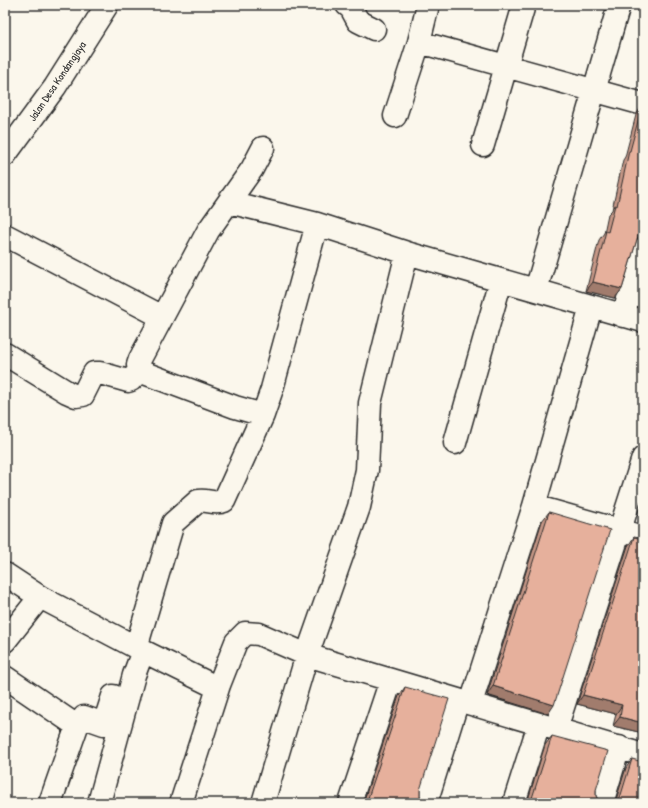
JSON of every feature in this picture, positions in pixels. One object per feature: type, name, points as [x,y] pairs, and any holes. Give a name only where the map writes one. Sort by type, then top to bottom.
[{"type":"street","name":"Jalan Desa Kondangjaya","points":[[5,155],[55,87],[107,5]]},
{"type":"street","points":[[347,5],[351,8],[358,22],[374,29]]},
{"type":"street","points":[[395,116],[428,5]]},
{"type":"street","points":[[483,145],[524,5]]},
{"type":"street","points":[[536,290],[620,5]]},
{"type":"street","points":[[418,42],[643,104]]},
{"type":"street","points":[[140,371],[138,365],[140,358],[208,231],[252,169],[263,148]]},
{"type":"street","points":[[229,202],[317,224],[407,254],[633,319],[643,250]]},
{"type":"street","points":[[50,803],[77,726],[84,717],[105,724],[136,648],[173,523],[198,501],[221,502],[224,500],[263,415],[272,389],[317,224]]},
{"type":"street","points":[[5,234],[162,317]]},
{"type":"street","points":[[263,803],[307,655],[359,507],[367,470],[370,403],[407,254]]},
{"type":"street","points":[[455,443],[501,280]]},
{"type":"street","points":[[426,803],[465,702],[534,506],[591,306]]},
{"type":"street","points":[[5,354],[76,396],[83,395],[94,373],[100,373],[128,382],[140,371]]},
{"type":"street","points":[[140,371],[235,408],[263,415]]},
{"type":"street","points":[[514,803],[547,726],[621,530],[643,458]]},
{"type":"street","points":[[534,506],[643,537]]},
{"type":"street","points":[[5,574],[40,597],[136,648],[210,684],[220,685]]},
{"type":"street","points":[[5,641],[40,597]]},
{"type":"street","points":[[182,803],[220,685],[236,642],[245,633],[259,634],[307,655],[643,754]]},
{"type":"street","points":[[99,803],[134,675],[136,648]]},
{"type":"street","points":[[5,677],[77,726]]},
{"type":"street","points":[[350,803],[390,680]]},
{"type":"street","points":[[602,803],[619,747]]},
{"type":"building","points":[[642,106],[643,230],[638,236],[622,289],[593,282],[606,231],[608,232],[615,205],[617,206],[629,151]]},
{"type":"building","points":[[549,512],[610,530],[554,705],[493,686]]},
{"type":"building","points":[[634,537],[643,539],[643,723],[620,717],[622,705],[583,695]]},
{"type":"building","points":[[405,687],[449,699],[420,790],[420,797],[424,803],[365,803],[368,798]]},
{"type":"building","points":[[552,736],[608,751],[596,790],[596,796],[600,803],[529,803],[532,798]]},
{"type":"building","points":[[632,759],[643,762],[643,803],[617,803],[620,798]]}]
